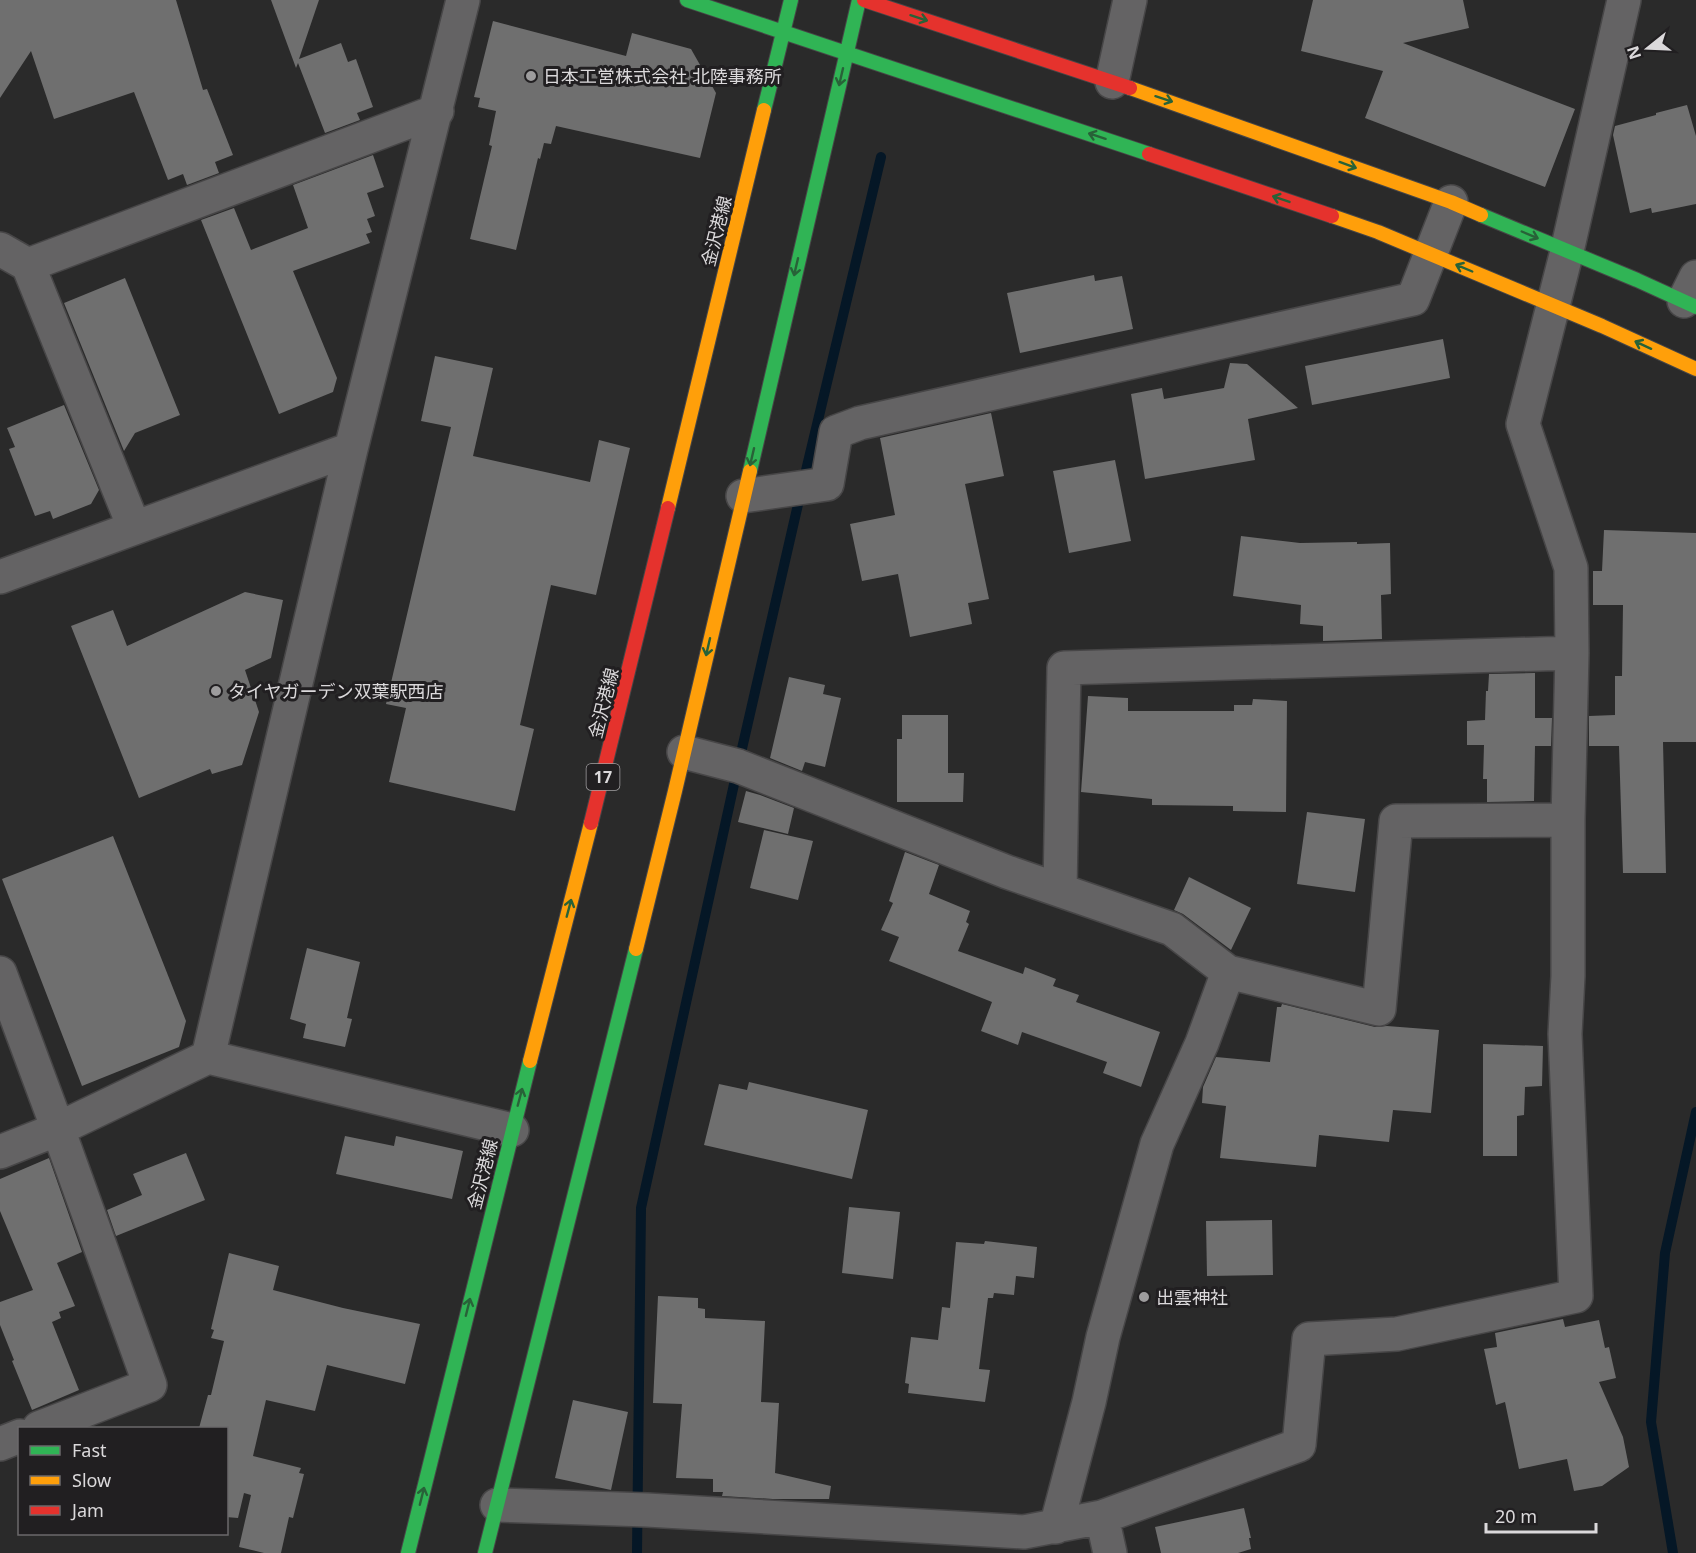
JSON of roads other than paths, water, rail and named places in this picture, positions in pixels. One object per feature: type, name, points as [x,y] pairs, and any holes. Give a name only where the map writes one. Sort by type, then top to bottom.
[{"type":"main road","points":[[687,0],[1378,232],[1602,326],[1696,369]]},
{"type":"main road","name":"金沢港線","points":[[408,1553],[512,1130],[603,777],[791,0]]},
{"type":"main road","points":[[485,1553],[684,752],[859,0]]},
{"type":"main road","points":[[864,0],[1181,105],[1451,202],[1567,251],[1692,295]]},
{"type":"street","points":[[208,1057],[351,449],[464,0]]},
{"type":"street","points":[[1112,82],[1130,0]]},
{"type":"street","points":[[497,1505],[638,1510],[1024,1532],[1056,1527],[1102,1517],[1299,1445],[1309,1339],[1397,1334],[1576,1296],[1565,1034],[1568,976],[1571,568],[1523,424],[1567,251],[1624,0]]},
{"type":"street","points":[[28,265],[437,111]]},
{"type":"street","points":[[743,496],[826,484],[836,432],[860,423],[1413,299],[1451,202]]},
{"type":"street","points":[[0,249],[28,265],[134,527]]},
{"type":"street","points":[[0,577],[351,449]]},
{"type":"street","points":[[1060,890],[1064,668],[1572,653]]},
{"type":"street","points":[[684,752],[738,767],[1007,872],[1172,929],[1228,972],[1379,1009],[1396,821],[1568,820]]},
{"type":"street","points":[[1056,1527],[1089,1402],[1103,1337],[1157,1144],[1202,1044],[1228,972]]},
{"type":"street","points":[[0,973],[150,1385],[42,1427]]},
{"type":"street","points":[[0,1152],[58,1129],[208,1057],[512,1130]]},
{"type":"street","points":[[0,1444],[18,1437]]},
{"type":"street","points":[[1102,1517],[1110,1553]]},
{"type":"waterway","points":[[637,1553],[641,1208],[738,766],[881,157]]},
{"type":"waterway","points":[[1673,1553],[1651,1422],[1665,1253],[1696,1112]]},
{"type":"place","name":"日本工営株式会社 北陸事務所","points":[[531,76]]},
{"type":"place","name":"タイヤガーデン双葉駅西店","points":[[216,691]]},
{"type":"place","name":"出雲神社","points":[[1144,1297]]}]
